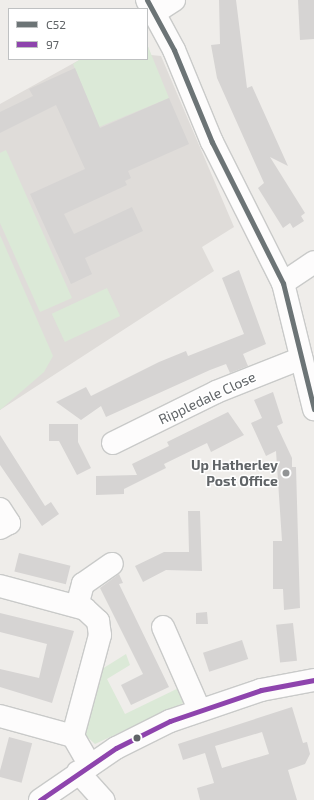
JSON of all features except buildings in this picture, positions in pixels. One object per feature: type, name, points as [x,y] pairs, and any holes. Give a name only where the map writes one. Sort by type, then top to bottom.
[{"type":"street","points":[[174,0],[151,6],[174,50],[212,142],[283,283],[314,409]]},
{"type":"street","points":[[283,283],[314,262]]},
{"type":"street","name":"Rippledale Close","points":[[113,443],[216,392],[302,358]]},
{"type":"street","points":[[0,510],[9,523],[0,528]]},
{"type":"street","points":[[76,606],[83,584],[112,564]]},
{"type":"street","points":[[0,586],[76,606],[95,616],[100,635],[73,736],[84,768],[103,800]]},
{"type":"street","points":[[163,627],[199,709]]},
{"type":"street","points":[[40,800],[84,768],[143,734],[199,709],[261,690],[314,680]]},
{"type":"street","points":[[0,716],[73,736]]},
{"type":"shaded area","points":[[148,47],[151,55],[161,56],[234,227],[202,247],[214,271],[0,410],[0,104],[79,60],[148,60]]},
{"type":"green space","points":[[148,46],[169,98],[99,127],[73,64],[79,60],[148,60]]},
{"type":"green space","points":[[6,150],[72,298],[40,312],[0,223],[0,153]]},
{"type":"green space","points":[[0,235],[53,356],[44,372],[0,410]]},
{"type":"green space","points":[[107,288],[120,316],[65,342],[52,314]]},
{"type":"green space","points":[[126,654],[130,665],[107,679],[125,714],[189,683],[194,698],[95,744],[84,734],[84,712],[92,706],[102,669]]},
{"type":"transit line","name":"C52","points":[[147,0],[174,50],[212,142],[283,283],[314,409]]},
{"type":"transit line","name":"97","points":[[40,800],[116,748],[170,721],[261,690],[314,680]]},
{"type":"place","name":"Up Hatherley Post Office","points":[[286,473]]}]
